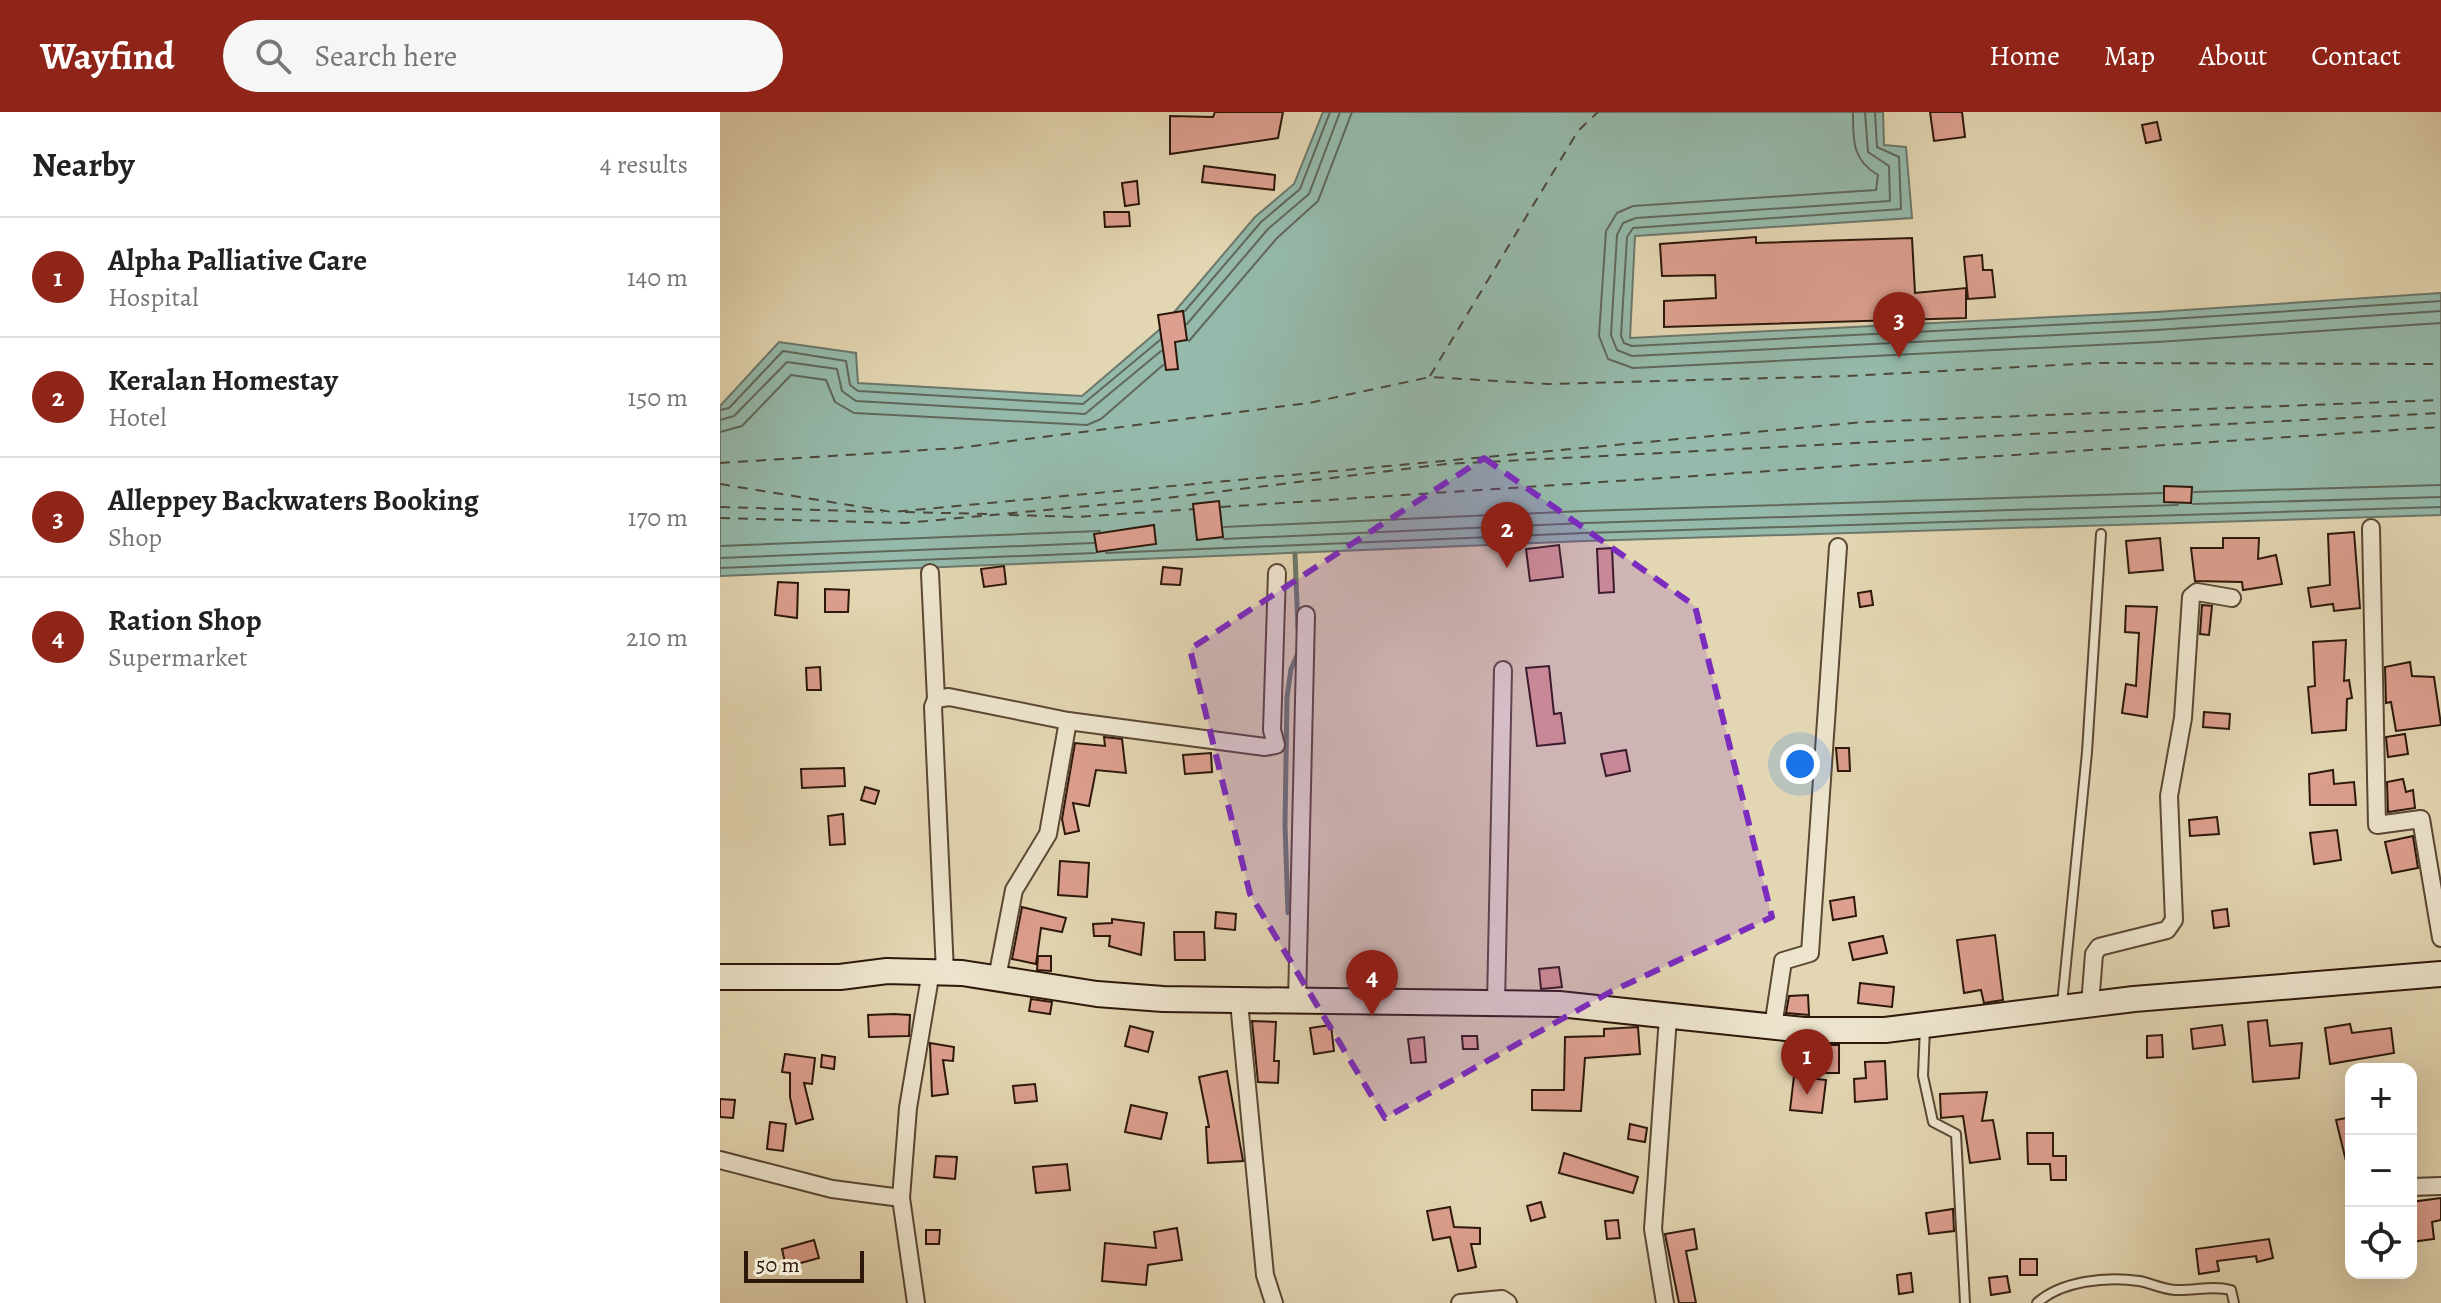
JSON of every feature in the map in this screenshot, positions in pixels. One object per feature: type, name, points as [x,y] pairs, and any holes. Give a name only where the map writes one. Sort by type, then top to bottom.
[{"type":"main road","points":[[720,977],[840,977],[887,971],[938,972],[1097,994],[1239,1002],[1559,1004],[1773,1027],[1885,1030],[2090,1005],[2441,974]]},
{"type":"street","points":[[2371,528],[2377,825],[2421,819],[2441,938]]},
{"type":"street","points":[[1773,1027],[1783,961],[1810,953],[1838,547]]},
{"type":"street","points":[[916,1303],[901,1198],[908,1108],[938,972],[933,707],[936,699],[930,573]]},
{"type":"street","points":[[936,699],[949,697],[1068,721],[1265,747],[1276,745],[1272,730],[1277,573]]},
{"type":"street","points":[[2090,1005],[2094,954],[2099,947],[2167,930],[2174,920],[2169,788],[2183,718],[2191,597],[2197,592],[2232,598]]},
{"type":"street","points":[[1297,1002],[1306,615]]},
{"type":"street","points":[[1496,1003],[1503,670]]},
{"type":"street","points":[[997,978],[1014,890],[1048,834],[1068,721]]},
{"type":"street","points":[[1239,1002],[1265,1275],[1274,1303]]},
{"type":"street","points":[[1665,1303],[1653,1229],[1668,1017]]},
{"type":"street","points":[[720,1160],[832,1189],[901,1198]]},
{"type":"street","points":[[2417,1187],[2441,1186]]},
{"type":"street","points":[[1463,1303],[1502,1299],[1508,1303]]},
{"type":"lane","points":[[2061,1009],[2087,752],[2101,534]]},
{"type":"lane","points":[[1925,1026],[1923,1076],[1933,1122],[1956,1134],[1965,1303]]},
{"type":"lane","points":[[2037,1303],[2047,1293],[2094,1281],[2140,1281],[2159,1289],[2188,1291],[2215,1286],[2231,1290],[2234,1303]]},
{"type":"highlighted area","points":[[1484,458],[1695,606],[1772,917],[1612,991],[1385,1118],[1250,894],[1190,649]]},
{"type":"water","points":[[1323,112],[1883,112],[1884,145],[1906,147],[1912,218],[1635,236],[1630,338],[2155,312],[2441,293],[2441,515],[1585,541],[720,576],[720,406],[779,342],[856,353],[858,383],[1082,396],[1159,330],[1255,217],[1294,184]]},
{"type":"building","points":[[1215,112],[1283,112],[1278,138],[1170,154],[1170,116],[1213,117]]},
{"type":"building","points":[[1930,112],[1962,112],[1965,137],[1934,141]]},
{"type":"building","points":[[2157,122],[2161,140],[2146,143],[2142,125]]},
{"type":"building","points":[[1204,166],[1275,175],[1274,190],[1202,182]]},
{"type":"building","points":[[1137,181],[1139,204],[1125,206],[1122,183]]},
{"type":"building","points":[[1104,212],[1129,212],[1130,226],[1105,227]]},
{"type":"building","points":[[1756,237],[1756,243],[1912,238],[1915,293],[1966,288],[1966,318],[1664,327],[1664,301],[1716,298],[1715,275],[1662,276],[1660,244]]},
{"type":"building","points":[[1982,255],[1983,270],[1992,270],[1995,297],[1968,299],[1964,257]]},
{"type":"building","points":[[1183,311],[1187,340],[1175,342],[1178,369],[1166,370],[1158,315]]},
{"type":"building","points":[[2164,486],[2192,487],[2191,503],[2164,502]]},
{"type":"building","points":[[1219,501],[1223,537],[1197,540],[1193,504]]},
{"type":"building","points":[[1154,525],[1156,544],[1097,552],[1094,534]]},
{"type":"building","points":[[2354,532],[2360,608],[2334,611],[2333,604],[2311,607],[2308,588],[2330,585],[2328,534]]},
{"type":"building","points":[[2160,538],[2163,570],[2129,573],[2126,541]]},
{"type":"building","points":[[2223,538],[2259,538],[2258,559],[2276,555],[2282,584],[2243,590],[2242,582],[2195,581],[2191,548],[2223,548]]},
{"type":"building","points":[[1559,545],[1563,577],[1530,581],[1526,549]]},
{"type":"building","points":[[1612,548],[1614,592],[1599,593],[1597,549]]},
{"type":"building","points":[[1004,566],[1006,584],[984,587],[981,569]]},
{"type":"building","points":[[1163,567],[1182,569],[1180,585],[1161,584]]},
{"type":"building","points":[[778,582],[798,583],[797,618],[775,615]]},
{"type":"building","points":[[825,589],[849,590],[848,612],[825,612]]},
{"type":"building","points":[[1871,591],[1873,605],[1860,607],[1858,593]]},
{"type":"building","points":[[2202,605],[2212,606],[2209,635],[2200,634]]},
{"type":"building","points":[[2126,606],[2157,607],[2147,717],[2122,713],[2126,684],[2136,686],[2139,633],[2125,632]]},
{"type":"building","points":[[2346,640],[2344,681],[2349,680],[2352,698],[2347,699],[2346,730],[2312,733],[2308,687],[2315,686],[2313,642]]},
{"type":"building","points":[[2410,662],[2412,676],[2434,677],[2441,725],[2396,731],[2391,702],[2386,703],[2385,667]]},
{"type":"building","points":[[1549,666],[1554,714],[1561,713],[1565,743],[1537,746],[1526,668]]},
{"type":"building","points":[[820,667],[821,690],[807,690],[806,668]]},
{"type":"building","points":[[2204,712],[2230,714],[2229,729],[2203,727]]},
{"type":"building","points":[[2405,734],[2408,754],[2388,757],[2386,737]]},
{"type":"building","points":[[1104,737],[1122,739],[1126,773],[1096,770],[1089,806],[1073,803],[1079,831],[1065,834],[1062,819],[1075,743],[1105,746]]},
{"type":"building","points":[[1836,748],[1849,748],[1850,771],[1838,771]]},
{"type":"building","points":[[1626,750],[1630,771],[1606,776],[1601,754]]},
{"type":"building","points":[[1211,753],[1212,772],[1185,774],[1183,755]]},
{"type":"building","points":[[844,768],[845,786],[802,788],[801,769]]},
{"type":"building","points":[[2333,770],[2334,784],[2354,782],[2356,805],[2310,805],[2309,774]]},
{"type":"building","points":[[2403,779],[2406,792],[2413,790],[2415,808],[2388,812],[2387,782]]},
{"type":"building","points":[[865,787],[879,791],[875,804],[861,800]]},
{"type":"building","points":[[843,814],[845,844],[830,845],[828,816]]},
{"type":"building","points":[[2217,817],[2219,834],[2190,836],[2189,820]]},
{"type":"building","points":[[2337,830],[2341,860],[2314,864],[2310,833]]},
{"type":"building","points":[[2413,836],[2418,868],[2392,873],[2385,842]]},
{"type":"building","points":[[1060,861],[1089,863],[1087,897],[1058,895]]},
{"type":"building","points":[[1854,897],[1856,916],[1833,920],[1830,901]]},
{"type":"building","points":[[1022,907],[1066,918],[1062,932],[1041,928],[1036,964],[1012,959]]},
{"type":"building","points":[[2227,909],[2229,926],[2214,928],[2212,911]]},
{"type":"building","points":[[1216,912],[1236,914],[1235,930],[1215,928]]},
{"type":"building","points":[[1112,919],[1144,923],[1141,955],[1109,946],[1110,936],[1094,936],[1093,924],[1112,923]]},
{"type":"building","points":[[1174,932],[1204,932],[1205,960],[1175,960]]},
{"type":"building","points":[[1995,935],[2003,1000],[1984,1003],[1981,990],[1964,993],[1957,940]]},
{"type":"building","points":[[1883,936],[1887,953],[1853,960],[1849,943]]},
{"type":"building","points":[[1038,956],[1051,956],[1051,971],[1037,970]]},
{"type":"building","points":[[1559,967],[1562,987],[1541,989],[1539,969]]},
{"type":"building","points":[[1860,983],[1894,987],[1892,1007],[1858,1003]]},
{"type":"building","points":[[1808,995],[1809,1015],[1786,1013],[1789,996]]},
{"type":"building","points":[[1031,999],[1052,1002],[1050,1014],[1029,1011]]},
{"type":"building","points":[[868,1015],[910,1015],[909,1036],[869,1037]]},
{"type":"building","points":[[2267,1020],[2270,1046],[2302,1043],[2299,1078],[2253,1082],[2248,1022]]},
{"type":"building","points":[[1252,1021],[1276,1022],[1274,1061],[1279,1061],[1278,1083],[1258,1082]]},
{"type":"building","points":[[2350,1024],[2352,1033],[2391,1028],[2394,1053],[2330,1064],[2325,1028]]},
{"type":"building","points":[[1331,1025],[1334,1051],[1314,1054],[1310,1028]]},
{"type":"building","points":[[2222,1025],[2225,1045],[2193,1049],[2191,1029]]},
{"type":"building","points":[[1130,1026],[1153,1032],[1148,1052],[1125,1046]]},
{"type":"building","points":[[1638,1027],[1640,1054],[1585,1058],[1581,1111],[1532,1110],[1532,1090],[1564,1090],[1565,1037],[1604,1036],[1604,1029]]},
{"type":"building","points":[[2162,1035],[2163,1057],[2147,1058],[2147,1036]]},
{"type":"building","points":[[1462,1036],[1477,1036],[1478,1049],[1463,1049]]},
{"type":"building","points":[[1424,1037],[1426,1062],[1411,1063],[1408,1039]]},
{"type":"building","points":[[930,1043],[954,1047],[953,1061],[943,1060],[948,1094],[932,1096]]},
{"type":"building","points":[[1824,1045],[1839,1045],[1839,1073],[1823,1073]]},
{"type":"building","points":[[785,1054],[815,1058],[812,1084],[804,1083],[813,1119],[796,1124],[790,1097],[790,1073],[782,1072]]},
{"type":"building","points":[[822,1055],[835,1057],[834,1069],[821,1067]]},
{"type":"building","points":[[1885,1061],[1887,1099],[1855,1102],[1854,1079],[1866,1078],[1865,1062]]},
{"type":"building","points":[[1227,1071],[1243,1161],[1208,1163],[1206,1127],[1209,1127],[1199,1077]]},
{"type":"building","points":[[1794,1076],[1826,1080],[1822,1113],[1790,1110]]},
{"type":"building","points":[[1035,1084],[1037,1101],[1015,1103],[1013,1086]]},
{"type":"building","points":[[1987,1092],[1982,1121],[1993,1120],[2000,1159],[1970,1163],[1963,1116],[1941,1118],[1940,1094]]},
{"type":"building","points":[[720,1099],[735,1100],[733,1118],[720,1117]]},
{"type":"building","points":[[1131,1105],[1167,1113],[1161,1139],[1125,1132]]},
{"type":"building","points":[[2345,1118],[2345,1157],[2336,1120]]},
{"type":"building","points":[[770,1122],[786,1124],[783,1151],[767,1149]]},
{"type":"building","points":[[1630,1124],[1647,1128],[1645,1142],[1628,1139]]},
{"type":"building","points":[[2027,1133],[2053,1133],[2053,1156],[2066,1156],[2066,1180],[2051,1180],[2050,1164],[2028,1164]]},
{"type":"building","points":[[1564,1153],[1638,1177],[1633,1193],[1559,1173]]},
{"type":"building","points":[[936,1156],[957,1157],[955,1179],[934,1177]]},
{"type":"building","points":[[1067,1164],[1070,1190],[1036,1193],[1033,1167]]},
{"type":"building","points":[[2441,1198],[2441,1220],[2432,1222],[2434,1239],[2417,1241],[2417,1201]]},
{"type":"building","points":[[1541,1202],[1545,1217],[1531,1221],[1527,1206]]},
{"type":"building","points":[[1450,1207],[1454,1227],[1480,1228],[1480,1244],[1471,1244],[1476,1267],[1458,1271],[1450,1237],[1433,1240],[1427,1211]]},
{"type":"building","points":[[1953,1209],[1954,1231],[1929,1234],[1926,1213]]},
{"type":"building","points":[[1618,1220],[1620,1238],[1607,1239],[1605,1221]]},
{"type":"building","points":[[1177,1228],[1182,1260],[1148,1265],[1146,1285],[1102,1281],[1105,1243],[1156,1248],[1154,1232]]},
{"type":"building","points":[[1694,1229],[1697,1249],[1686,1251],[1696,1303],[1679,1303],[1665,1234]]},
{"type":"building","points":[[926,1230],[940,1230],[939,1244],[926,1244]]},
{"type":"building","points":[[2269,1239],[2273,1258],[2257,1262],[2256,1256],[2217,1261],[2219,1271],[2199,1274],[2196,1249]]},
{"type":"building","points":[[814,1240],[819,1258],[786,1267],[782,1249]]},
{"type":"building","points":[[2020,1259],[2037,1259],[2037,1275],[2020,1275]]},
{"type":"building","points":[[1911,1273],[1913,1292],[1899,1294],[1897,1275]]},
{"type":"building","points":[[2007,1276],[2010,1292],[1991,1295],[1989,1278]]},
{"type":"waterway","points":[[1295,554],[1298,629]]},
{"type":"waterway","points":[[1288,913],[1285,825],[1287,697],[1291,669],[1299,651]]},
{"type":"ferry route","points":[[1430,376],[1578,131],[1598,112]]},
{"type":"ferry route","points":[[720,463],[957,448],[1309,403],[1430,377],[1548,384],[1847,376],[2096,363],[2441,364]]},
{"type":"ferry route","points":[[720,484],[892,512],[1863,422],[2441,400]]},
{"type":"ferry route","points":[[720,518],[905,523],[1142,501],[1446,464],[2441,413]]},
{"type":"ferry route","points":[[1221,507],[2441,427]]},
{"type":"ferry route","points":[[720,507],[883,512]]},
{"type":"ferry route","points":[[1009,515],[1077,517],[1195,509]]},
{"type":"ferry route","points":[[905,512],[987,514]]},
{"type":"place","name":"Alleppey Backwaters Booking","points":[[1899,358]]},
{"type":"place","name":"Keralan Homestay","points":[[1507,568]]},
{"type":"place","name":"Ration Shop","points":[[1372,1016]]},
{"type":"place","name":"Alpha Palliative Care","points":[[1807,1095]]}]
